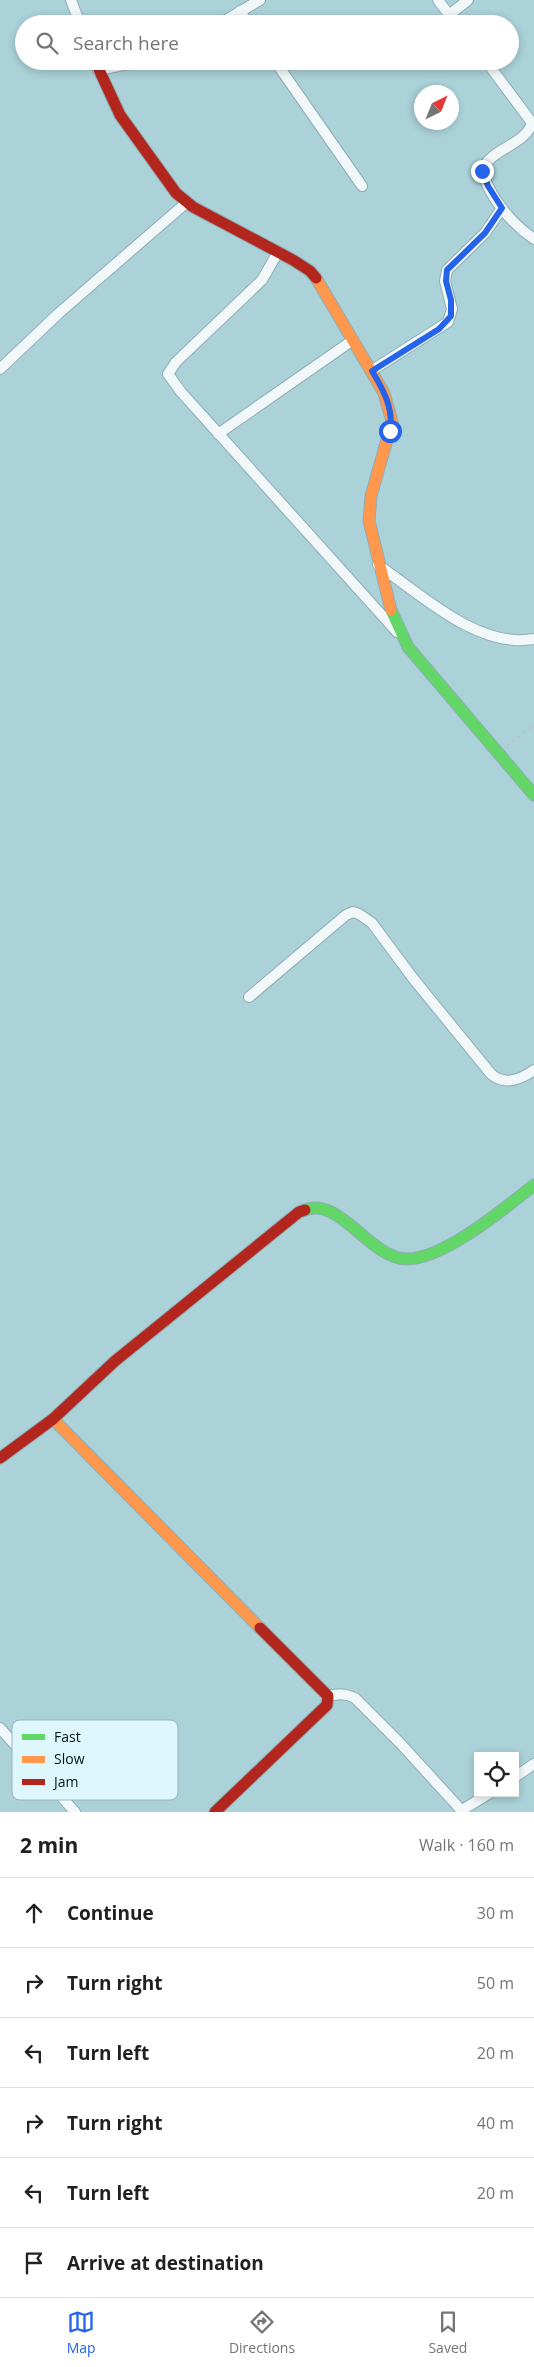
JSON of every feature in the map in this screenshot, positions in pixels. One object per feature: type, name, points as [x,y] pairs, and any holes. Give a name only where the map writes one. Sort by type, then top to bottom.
[{"type":"street","points":[[71,0],[77,15]]},
{"type":"street","points":[[234,15],[260,0]]},
{"type":"street","points":[[438,0],[449,15],[468,0]]},
{"type":"street","points":[[240,11],[242,15]]},
{"type":"street","points":[[98,70],[125,126],[167,182],[186,203],[302,265],[317,279],[384,393],[392,422],[369,509],[371,531],[378,565],[394,618],[402,637]]},
{"type":"street","points":[[280,70],[362,186]]},
{"type":"street","points":[[493,70],[532,123],[526,134],[484,165],[482,171],[488,186],[502,208],[534,240]]},
{"type":"street","points":[[0,369],[59,313],[186,203]]},
{"type":"street","points":[[372,371],[448,322],[452,308],[446,281],[447,270],[485,233],[502,208]]},
{"type":"street","points":[[278,252],[262,280],[176,362],[168,374],[170,380],[402,637],[534,794]]},
{"type":"street","points":[[218,434],[353,340]]},
{"type":"street","points":[[378,565],[445,612],[481,633],[500,640],[520,642],[534,639]]},
{"type":"street","points":[[250,996],[346,915],[353,912],[372,923],[412,978],[491,1074],[499,1080],[507,1081],[517,1080],[534,1070]]},
{"type":"street","points":[[0,1458],[53,1419],[115,1360],[299,1212],[310,1208],[326,1210],[378,1248],[396,1257],[416,1258],[446,1245],[495,1216],[534,1185]]},
{"type":"street","points":[[53,1419],[328,1696]]},
{"type":"street","points":[[328,1696],[348,1694],[355,1698],[462,1811],[484,1797]]},
{"type":"street","points":[[215,1812],[321,1713],[327,1705],[328,1696]]},
{"type":"street","points":[[0,1728],[12,1741]]},
{"type":"street","points":[[519,1774],[534,1764]]},
{"type":"street","points":[[64,1800],[75,1812]]},
{"type":"path","points":[[498,752],[534,725]]},
{"type":"traffic: fast","points":[[391,610],[408,647],[534,795]]},
{"type":"traffic: fast","points":[[305,1210],[318,1208],[330,1212],[343,1219],[380,1249],[393,1256],[407,1259],[422,1257],[456,1242],[491,1219],[534,1185]]},
{"type":"traffic: slow","points":[[316,278],[384,393],[392,422],[371,496],[369,521],[391,610]]},
{"type":"traffic: slow","points":[[53,1419],[260,1628]]},
{"type":"traffic: jam","points":[[99,70],[120,115],[176,193],[193,207],[293,260],[310,271],[316,278]]},
{"type":"traffic: jam","points":[[0,1458],[53,1419],[115,1361],[299,1212],[305,1210]]},
{"type":"traffic: jam","points":[[215,1812],[327,1705],[328,1696],[260,1628]]},
{"type":"route","points":[[390,431],[391,413],[384,393],[372,371],[448,322],[452,308],[445,276],[447,270],[485,233],[502,208],[492,195],[482,171]]}]
